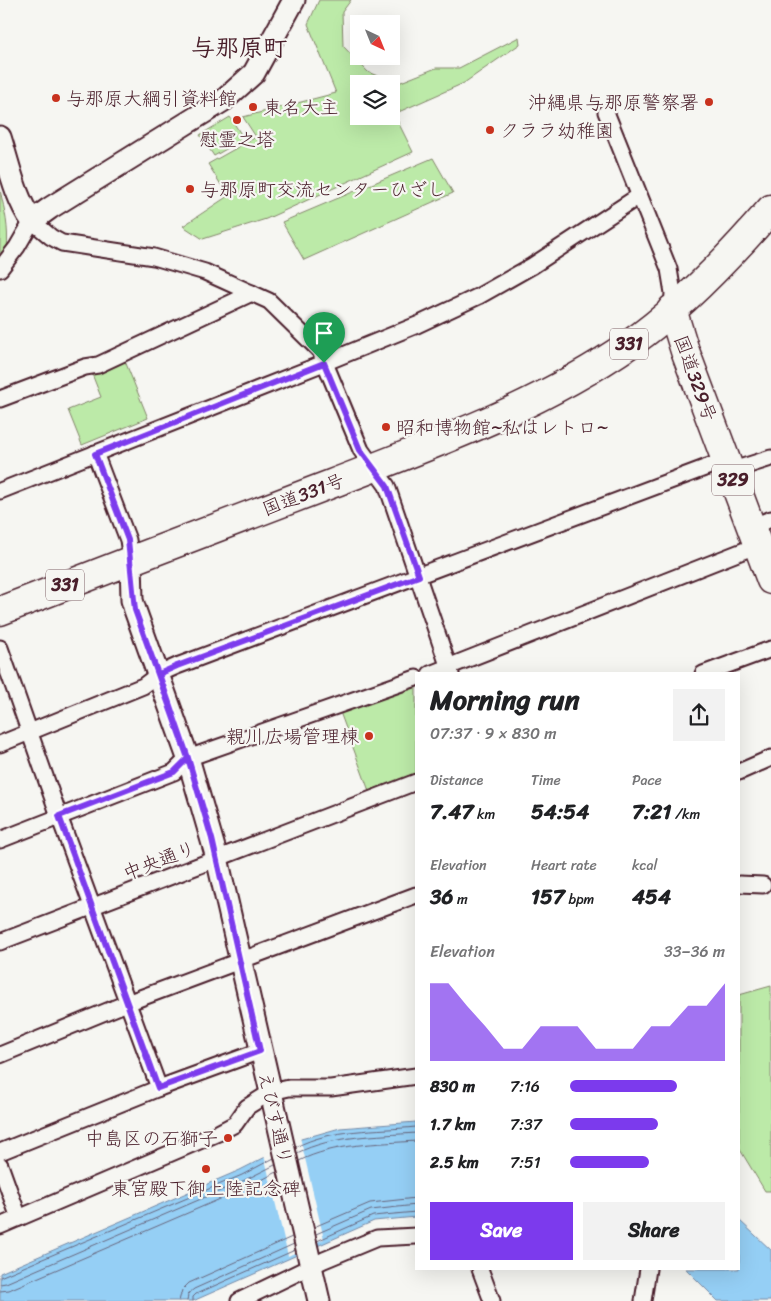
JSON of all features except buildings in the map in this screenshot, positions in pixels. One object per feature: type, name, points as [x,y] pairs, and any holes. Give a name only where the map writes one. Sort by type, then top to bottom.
[{"type":"highway","name":"国道329号","points":[[771,209],[711,273],[672,309],[685,351],[728,466],[760,530],[771,580]]},
{"type":"highway","name":"国道331号","points":[[0,611],[374,468],[470,429],[560,388],[631,343],[652,328],[672,309]]},
{"type":"street","points":[[0,269],[14,252],[32,221],[224,100],[240,87],[254,73],[294,0]]},
{"type":"street","points":[[606,112],[669,269],[673,293],[672,309]]},
{"type":"street","points":[[0,137],[26,212],[32,221],[62,243],[154,257],[205,272],[269,301],[320,352],[360,450],[387,486],[450,670],[760,530]]},
{"type":"street","points":[[0,491],[324,363],[416,325],[479,296],[532,266],[639,196]]},
{"type":"street","points":[[0,399],[85,367],[98,365],[252,293]]},
{"type":"street","points":[[95,454],[128,540],[131,560]]},
{"type":"street","points":[[0,744],[142,686],[159,674],[177,666],[419,576],[728,466],[771,458]]},
{"type":"street","name":"えびす通り","points":[[131,560],[132,600],[188,758],[217,858],[319,1301]]},
{"type":"street","points":[[0,648],[158,1088]]},
{"type":"street","points":[[708,672],[771,649]]},
{"type":"street","points":[[0,840],[174,772],[188,758],[415,678]]},
{"type":"street","points":[[740,772],[771,758]]},
{"type":"street","name":"中央通り","points":[[0,942],[415,782]]},
{"type":"street","points":[[740,884],[763,884]]},
{"type":"street","points":[[0,1055],[240,961],[415,900]]},
{"type":"street","points":[[0,1152],[158,1088],[260,1051]]},
{"type":"street","points":[[0,1226],[218,1133],[235,1124],[247,1107],[273,1101],[289,1088],[331,1088],[415,1076]]},
{"type":"street","points":[[0,1165],[19,1218]]},
{"type":"street","points":[[239,1301],[309,1257],[377,1238],[415,1236]]},
{"type":"street","points":[[480,1270],[492,1301]]},
{"type":"street","points":[[643,1301],[648,1270]]},
{"type":"green space","points":[[319,0],[351,0],[342,12],[343,46],[350,53],[350,65],[361,65],[368,72],[375,75],[350,75],[350,125],[400,125],[413,152],[266,219],[203,239],[183,226],[228,196],[208,164],[256,137],[243,117],[336,93],[308,24]]},
{"type":"green space","points":[[519,37],[520,44],[464,83],[400,111],[400,82],[436,68],[459,68]]},
{"type":"green space","points":[[230,117],[244,139],[214,156],[200,135]]},
{"type":"green space","points":[[433,158],[453,193],[304,260],[282,222]]},
{"type":"green space","points":[[0,190],[6,220],[7,250],[0,257]]},
{"type":"green space","points":[[125,361],[148,418],[82,445],[68,410],[101,397],[92,374]]},
{"type":"green space","points":[[415,684],[415,773],[369,791],[340,712]]},
{"type":"green space","points":[[771,986],[771,1191],[765,1191],[740,1150],[740,995]]},
{"type":"water","points":[[415,1122],[415,1217],[374,1221],[193,1301],[0,1301],[0,1273],[240,1170],[301,1139],[340,1128]]},
{"type":"water","points":[[740,1221],[771,1250],[771,1301],[718,1301],[687,1270],[740,1270]]},
{"type":"pier","points":[[300,1137],[324,1239],[288,1256],[264,1155]]},
{"type":"place","name":"与那原大綱引資料館","points":[[56,98]]},
{"type":"place","name":"沖縄県与那原警察署","points":[[709,102]]},
{"type":"place","name":"東名大主","points":[[253,107]]},
{"type":"place","name":"慰霊之塔","points":[[237,120]]},
{"type":"place","name":"クララ幼稚園","points":[[490,130]]},
{"type":"place","name":"与那原町交流センターひざし","points":[[190,189]]},
{"type":"place","name":"昭和博物館~私はレトロ~","points":[[386,427]]},
{"type":"place","name":"親川広場管理棟","points":[[369,736]]},
{"type":"place","name":"中島区の石獅子","points":[[228,1138]]},
{"type":"place","name":"東宮殿下御上陸記念碑","points":[[206,1169]]},
{"type":"district","name":"与那原町","points":[[239,48]]},
{"type":"route","points":[[324,363],[95,454],[128,540],[131,560],[132,600],[135,610],[188,758],[212,839],[260,1051],[158,1088],[59,816],[174,772],[188,758],[159,674],[419,576],[387,486],[369,459],[360,450],[324,363]]}]
